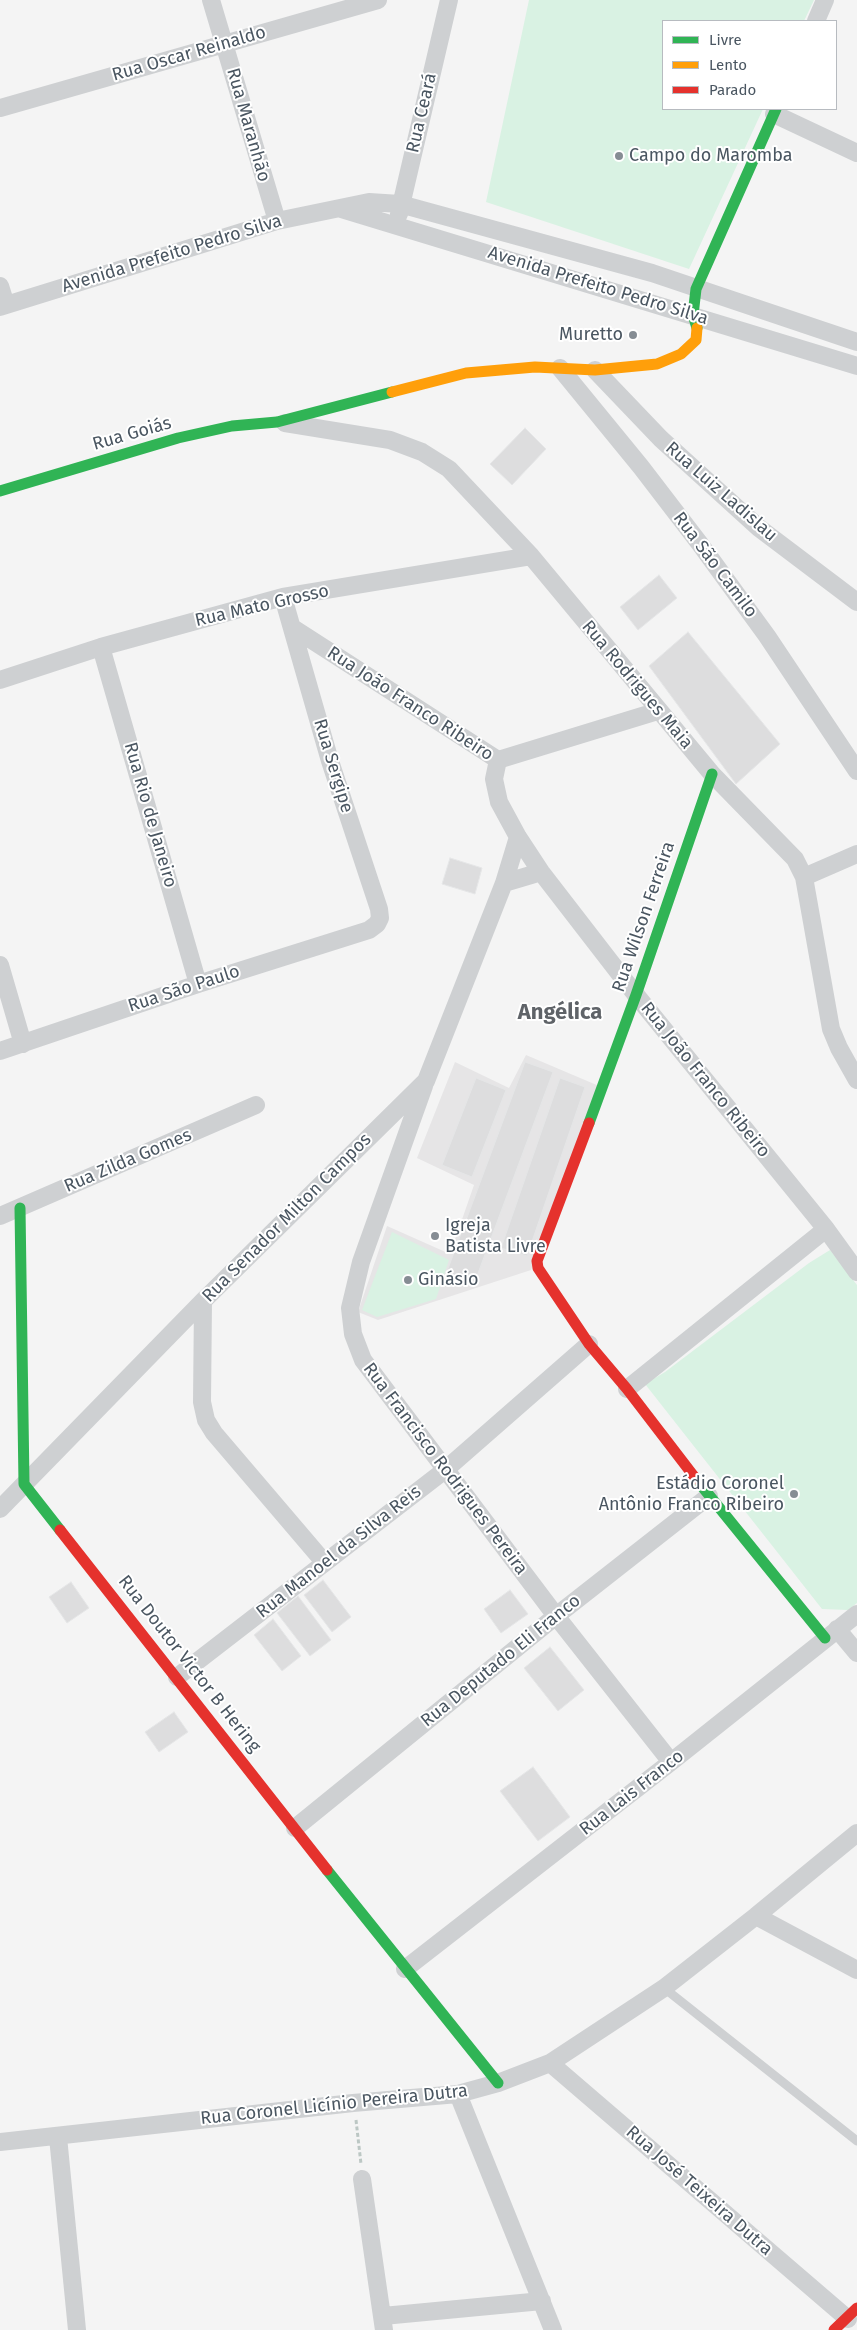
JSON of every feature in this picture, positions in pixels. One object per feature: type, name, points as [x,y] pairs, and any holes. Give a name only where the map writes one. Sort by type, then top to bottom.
[{"type":"street","name":"Rua Maranhão","points":[[211,0],[276,221]]},
{"type":"street","name":"Rua Oscar Reinaldo","points":[[0,108],[378,0]]},
{"type":"street","name":"Rua Ceará","points":[[396,226],[449,0]]},
{"type":"street","points":[[816,20],[825,0]]},
{"type":"street","points":[[277,422],[466,373],[535,366],[595,370],[657,364],[682,354],[696,340],[698,332],[693,315],[696,289],[775,112],[857,153]]},
{"type":"street","name":"Avenida Prefeito Pedro Silva","points":[[3,306],[276,221],[369,202],[400,204],[652,273],[857,342]]},
{"type":"street","name":"Avenida Prefeito Pedro Silva","points":[[338,208],[857,366]]},
{"type":"street","points":[[0,286],[3,306]]},
{"type":"street","name":"Rua São Camilo","points":[[560,368],[641,467],[700,544],[767,636],[857,771]]},
{"type":"street","name":"Rua Luiz Ladislau","points":[[595,370],[661,439],[759,528],[857,602]]},
{"type":"street","name":"Rua Goiás","points":[[0,491],[178,438],[232,426],[277,422]]},
{"type":"street","name":"Rua Rodrigues Maia","points":[[277,422],[390,440],[422,452],[449,469],[530,556],[712,774],[794,860],[804,877],[831,1029],[839,1048],[857,1080]]},
{"type":"street","name":"Rua Mato Grosso","points":[[0,680],[102,647],[283,598],[530,556]]},
{"type":"street","name":"Rua Sergipe","points":[[283,598],[330,762],[379,909],[380,918],[377,924],[370,930]]},
{"type":"street","name":"Rua João Franco Ribeiro","points":[[293,628],[498,760],[494,779],[499,802],[518,837],[541,872],[636,995],[826,1229],[857,1272]]},
{"type":"street","name":"Rua Rio de Janeiro","points":[[102,647],[198,984]]},
{"type":"street","points":[[498,760],[658,711]]},
{"type":"street","name":"Rua Wilson Ferreira","points":[[589,1344],[538,1268],[538,1261],[636,995],[712,774]]},
{"type":"street","name":"Rua Senador Milton Campos","points":[[0,1508],[203,1301],[426,1081],[504,883],[518,837]]},
{"type":"street","points":[[804,877],[857,854]]},
{"type":"street","points":[[504,883],[541,872]]},
{"type":"street","name":"Rua São Paulo","points":[[0,1051],[198,984],[370,930]]},
{"type":"street","points":[[0,965],[23,1044]]},
{"type":"street","name":"Rua Francisco Rodrigues Pereira","points":[[426,1081],[362,1262],[350,1308],[353,1334],[363,1360],[556,1616],[672,1762]]},
{"type":"street","name":"Rua Zilda Gomes","points":[[0,1216],[256,1105]]},
{"type":"street","points":[[20,1208],[24,1484]]},
{"type":"street","points":[[627,1389],[826,1229]]},
{"type":"street","points":[[203,1301],[202,1402],[206,1420],[214,1433],[324,1562]]},
{"type":"street","points":[[589,1344],[627,1389],[709,1496],[831,1634],[857,1653]]},
{"type":"street","name":"Rua Manoel da Silva Reis","points":[[177,1678],[324,1562],[445,1470],[589,1344]]},
{"type":"street","name":"Rua Doutor Victor B Hering","points":[[24,1484],[498,2083]]},
{"type":"street","name":"Rua Deputado Eli Franco","points":[[295,1828],[556,1616],[709,1496]]},
{"type":"street","name":"Rua Lais Franco","points":[[406,1969],[672,1762],[857,1614]]},
{"type":"street","name":"Rua Coronel Licínio Pereira Dutra","points":[[0,2142],[353,2103],[458,2094],[498,2083],[550,2063],[664,1988],[857,1833]]},
{"type":"street","points":[[756,1916],[857,1970]]},
{"type":"street","name":"Rua José Teixeira Dutra","points":[[550,2063],[852,2314]]},
{"type":"street","points":[[458,2094],[553,2330]]},
{"type":"street","points":[[58,2136],[77,2330]]},
{"type":"street","points":[[362,2179],[384,2323],[542,2301]]},
{"type":"street","points":[[834,2330],[852,2314]]},
{"type":"lane","points":[[664,1988],[857,2141]]},
{"type":"path","points":[[353,2103],[360,2141],[362,2179]]},
{"type":"shaded area","points":[[526,1055],[599,1086],[531,1270],[378,1320],[358,1312],[387,1226],[450,1254],[474,1185],[417,1158],[455,1062],[509,1088]]},
{"type":"green space","name":"Campo do Maromba","points":[[529,0],[814,0],[804,20],[662,20],[662,110],[763,110],[689,269],[486,202]]},
{"type":"green space","name":"Ginásio","points":[[392,1232],[449,1260],[436,1299],[377,1317],[362,1310]]},
{"type":"green space","name":"Estádio Coronel Antônio Franco Ribeiro","points":[[830,1250],[857,1285],[857,1603],[848,1610],[822,1609],[645,1384],[665,1372],[809,1263]]},
{"type":"building","points":[[525,428],[546,449],[512,485],[490,464]]},
{"type":"building","points":[[659,575],[677,598],[638,630],[620,607]]},
{"type":"building","points":[[688,632],[780,744],[736,784],[649,666]]},
{"type":"building","points":[[450,858],[482,868],[475,894],[442,884]]},
{"type":"building","points":[[525,1062],[553,1072],[474,1284],[446,1274]]},
{"type":"building","points":[[476,1078],[506,1090],[472,1177],[442,1165]]},
{"type":"building","points":[[560,1078],[585,1087],[527,1256],[501,1248]]},
{"type":"building","points":[[323,1580],[351,1617],[332,1632],[304,1595]]},
{"type":"building","points":[[71,1582],[89,1608],[67,1623],[49,1597]]},
{"type":"building","points":[[510,1590],[528,1614],[501,1633],[484,1609]]},
{"type":"building","points":[[298,1596],[331,1640],[310,1656],[277,1613]]},
{"type":"building","points":[[273,1619],[301,1656],[282,1671],[254,1635]]},
{"type":"building","points":[[550,1647],[584,1690],[558,1711],[524,1668]]},
{"type":"building","points":[[174,1712],[188,1732],[159,1752],[145,1732]]},
{"type":"building","points":[[533,1767],[570,1817],[538,1841],[500,1791]]},
{"type":"traffic: fast","points":[[697,328],[693,315],[696,289],[776,110]]},
{"type":"traffic: fast","points":[[0,491],[178,438],[232,426],[277,422],[392,392]]},
{"type":"traffic: fast","points":[[589,1123],[636,995],[712,774]]},
{"type":"traffic: fast","points":[[20,1208],[24,1484],[60,1530]]},
{"type":"traffic: fast","points":[[696,1479],[825,1638]]},
{"type":"traffic: fast","points":[[327,1870],[498,2083]]},
{"type":"traffic: slow","points":[[392,392],[466,373],[535,367],[595,370],[657,364],[681,354],[696,340],[697,328]]},
{"type":"traffic: jam","points":[[589,1123],[537,1261],[538,1268],[589,1344],[627,1389],[696,1479]]},
{"type":"traffic: jam","points":[[60,1530],[327,1870]]},
{"type":"traffic: jam","points":[[834,2330],[857,2308]]},
{"type":"place","name":"Campo do Maromba","points":[[619,156]]},
{"type":"place","name":"Muretto","points":[[633,335]]},
{"type":"place","name":"Igreja Batista Livre","points":[[435,1236]]},
{"type":"place","name":"Ginásio","points":[[408,1280]]},
{"type":"place","name":"Estádio Coronel Antônio Franco Ribeiro","points":[[794,1494]]},
{"type":"district","name":"Angélica","points":[[560,1013]]}]
